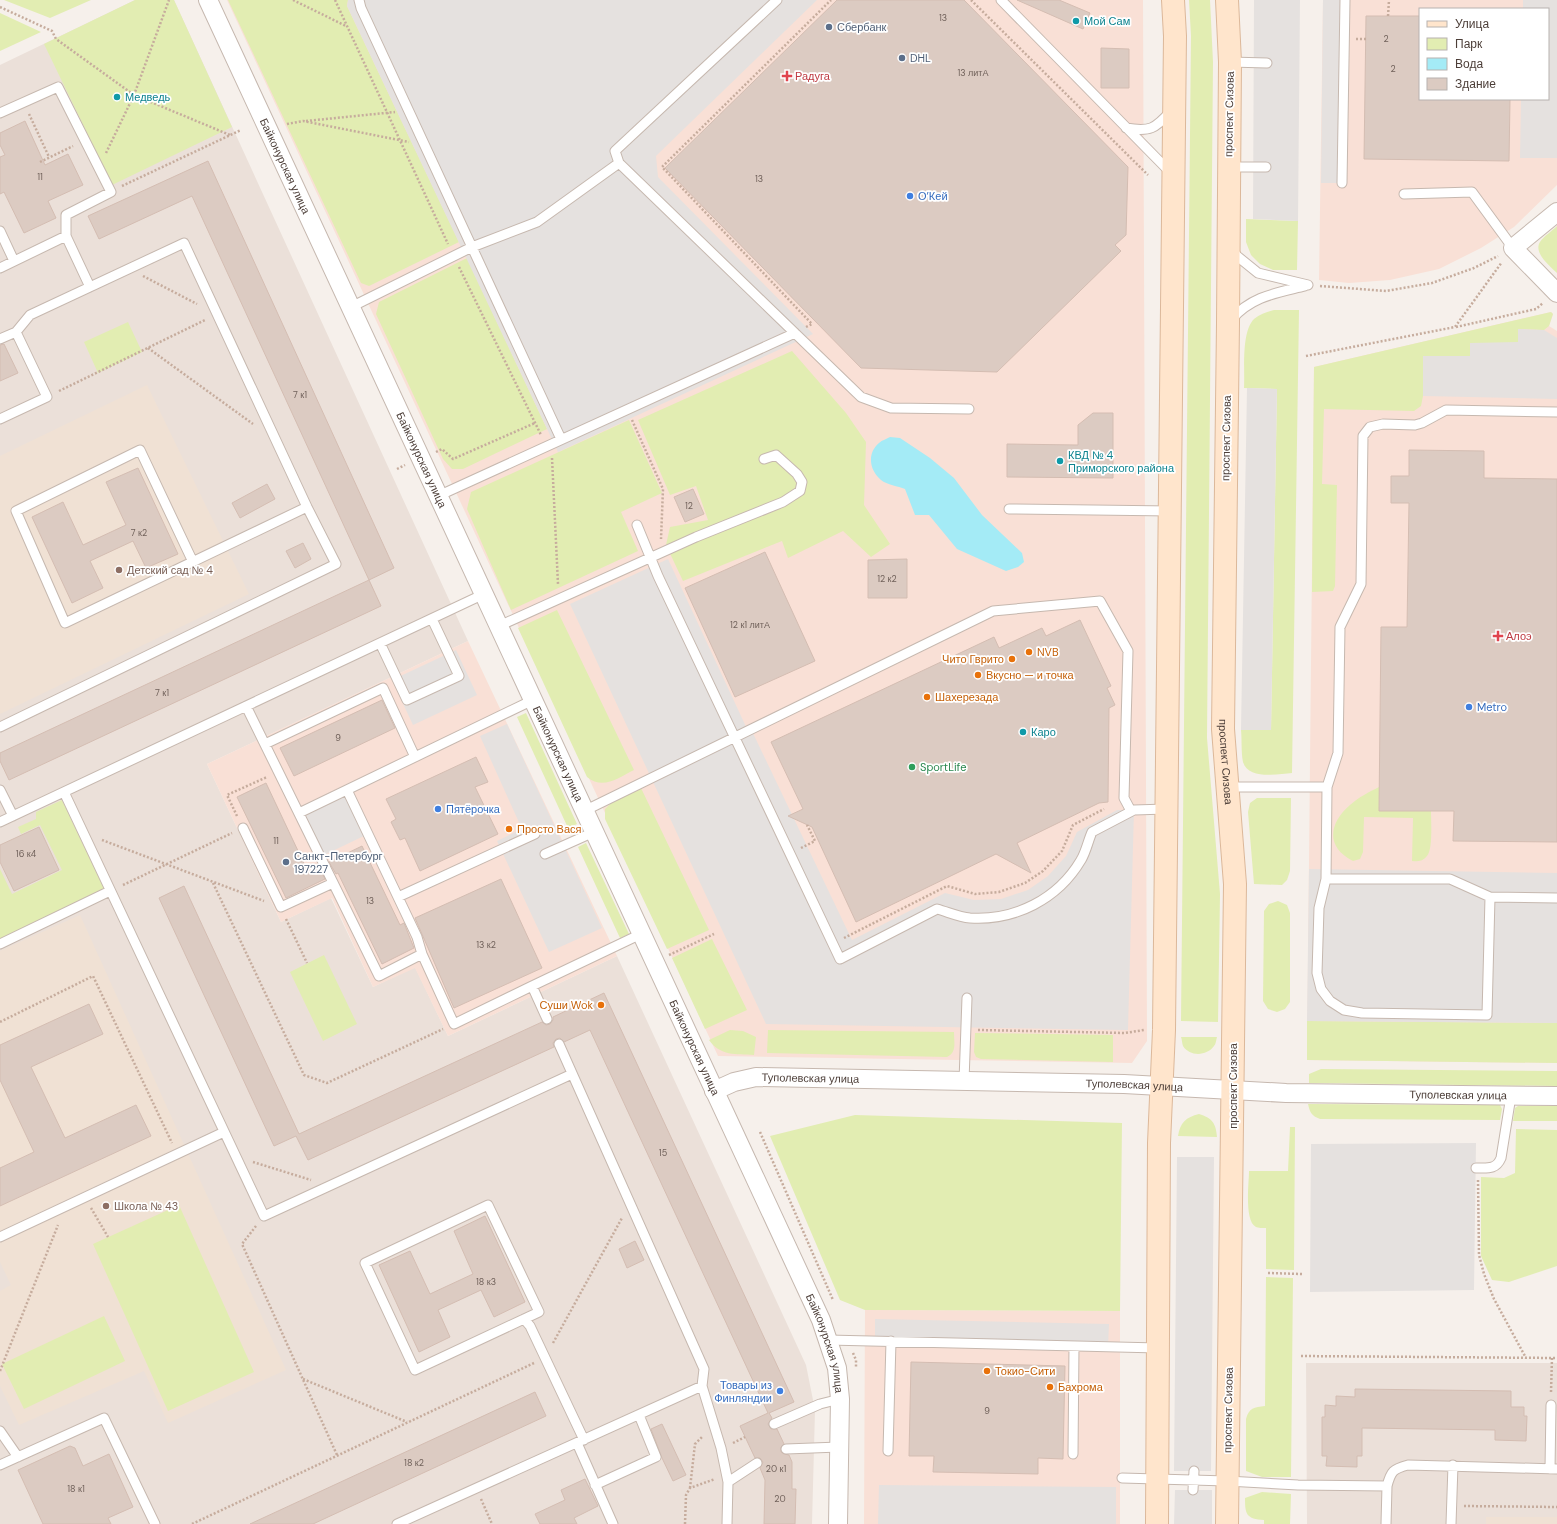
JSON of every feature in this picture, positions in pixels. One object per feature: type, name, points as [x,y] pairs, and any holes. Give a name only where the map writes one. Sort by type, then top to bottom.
[{"type":"street","name":"Байконурская улица","points":[[208,0],[821,1320],[837,1368],[840,1399],[838,1524]]},
{"type":"street","points":[[1157,1524],[1159,1143],[1164,1030],[1175,36],[1173,0]]},
{"type":"street","name":"проспект Сизова","points":[[1227,0],[1230,62],[1223,729],[1235,884],[1227,1481],[1228,1524]]},
{"type":"street","points":[[1557,212],[1513,248],[1557,292]]},
{"type":"street","name":"Туполевская улица","points":[[714,1091],[734,1082],[756,1077],[1162,1086],[1286,1094],[1557,1096]]},
{"type":"lane","points":[[359,0],[361,8],[413,122],[561,439]]},
{"type":"lane","points":[[777,0],[615,151],[619,162],[861,396],[891,408],[969,410]]},
{"type":"lane","points":[[1001,0],[1173,176]]},
{"type":"lane","points":[[1342,184],[1345,0]]},
{"type":"lane","points":[[1230,62],[1267,63]]},
{"type":"lane","points":[[0,113],[58,86],[111,192],[66,215],[66,236],[90,286]]},
{"type":"lane","points":[[1126,128],[1148,130],[1161,122],[1174,108]]},
{"type":"lane","points":[[351,307],[472,247],[537,222],[619,162]]},
{"type":"lane","points":[[1228,167],[1266,167]]},
{"type":"lane","points":[[1404,194],[1472,192],[1513,248]]},
{"type":"lane","points":[[0,231],[14,261]]},
{"type":"lane","points":[[0,268],[66,236]]},
{"type":"lane","points":[[0,727],[336,564],[307,506],[184,243],[30,315],[16,332],[1,336]]},
{"type":"lane","points":[[1228,243],[1237,256],[1258,273],[1308,285]]},
{"type":"lane","points":[[1228,323],[1240,310],[1258,298],[1308,285]]},
{"type":"lane","points":[[0,419],[47,396],[16,332]]},
{"type":"lane","points":[[438,496],[795,333]]},
{"type":"lane","points":[[1490,897],[1487,1014],[1362,1013],[1344,1010],[1330,1001],[1321,989],[1317,973],[1319,908],[1326,879],[1328,787],[1338,753],[1340,627],[1361,584],[1363,436],[1370,427],[1383,424],[1415,425],[1422,423],[1446,410],[1557,412]]},
{"type":"lane","points":[[193,562],[140,450],[16,511],[65,623],[193,562],[307,506]]},
{"type":"lane","points":[[499,626],[650,558],[782,502],[800,491],[802,482],[798,474],[776,454],[764,459]]},
{"type":"lane","points":[[1008,510],[1170,511]]},
{"type":"lane","points":[[637,525],[650,558],[840,960],[938,910],[969,918],[1003,917],[1038,903],[1062,886],[1081,860],[1092,832],[1134,810],[1166,809]]},
{"type":"lane","points":[[0,822],[484,594]]},
{"type":"lane","points":[[584,811],[993,611],[1100,601],[1128,651],[1124,798],[1131,811]]},
{"type":"lane","points":[[380,643],[407,700],[459,676],[432,619]]},
{"type":"lane","points":[[265,744],[383,688],[415,757]]},
{"type":"lane","points":[[299,813],[533,700]]},
{"type":"lane","points":[[246,706],[379,976],[422,954]]},
{"type":"lane","points":[[1227,787],[1328,787]]},
{"type":"lane","points":[[0,790],[13,816]]},
{"type":"lane","points":[[347,790],[398,897],[454,1024],[641,934]]},
{"type":"lane","points":[[64,792],[264,1216],[572,1074]]},
{"type":"lane","points":[[243,828],[281,907],[333,883]]},
{"type":"lane","points":[[545,854],[594,832]]},
{"type":"lane","points":[[398,897],[535,834]]},
{"type":"lane","points":[[1326,879],[1450,879],[1490,897],[1557,898]]},
{"type":"lane","points":[[0,944],[110,891]]},
{"type":"lane","points":[[532,986],[548,1019]]},
{"type":"lane","points":[[964,1081],[967,998]]},
{"type":"lane","points":[[559,1044],[704,1369],[702,1386],[727,1479],[727,1524]]},
{"type":"lane","points":[[1477,1168],[1493,1167],[1499,1164],[1511,1096]]},
{"type":"lane","points":[[0,1236],[224,1132]]},
{"type":"lane","points":[[488,1205],[539,1312],[524,1319],[415,1370],[365,1263],[488,1205]]},
{"type":"lane","points":[[524,1319],[530,1326],[545,1358],[613,1524]]},
{"type":"lane","points":[[828,1340],[1158,1348]]},
{"type":"lane","points":[[888,1451],[890,1341]]},
{"type":"lane","points":[[1073,1454],[1074,1346]]},
{"type":"lane","points":[[396,1524],[702,1386]]},
{"type":"lane","points":[[774,1424],[820,1404],[840,1399]]},
{"type":"lane","points":[[1386,1524],[1386,1486],[1390,1474],[1397,1468],[1408,1465],[1453,1465],[1554,1469],[1551,1405]]},
{"type":"lane","points":[[596,1485],[656,1457],[639,1415]]},
{"type":"lane","points":[[0,1465],[104,1418],[155,1524]]},
{"type":"lane","points":[[0,1431],[18,1457]]},
{"type":"lane","points":[[786,1449],[839,1447]]},
{"type":"lane","points":[[727,1479],[757,1463]]},
{"type":"lane","points":[[1451,1524],[1453,1465]]},
{"type":"lane","points":[[1193,1490],[1194,1475]]},
{"type":"lane","points":[[1122,1478],[1157,1479],[1194,1475],[1227,1481],[1298,1485],[1386,1486]]},
{"type":"path","points":[[98,168],[134,95],[169,0]]},
{"type":"path","points":[[293,0],[346,26]]},
{"type":"path","points":[[335,0],[386,113],[400,139],[454,256],[553,460],[559,600]]},
{"type":"path","points":[[795,333],[812,324],[662,167],[831,0]]},
{"type":"path","points":[[971,0],[1148,175]]},
{"type":"path","points":[[1388,16],[1389,0]]},
{"type":"path","points":[[0,7],[52,31],[56,39],[134,95],[230,135]]},
{"type":"path","points":[[287,124],[303,121],[398,112]]},
{"type":"path","points":[[303,121],[412,142]]},
{"type":"path","points":[[33,122],[49,157]]},
{"type":"path","points":[[111,192],[241,130]]},
{"type":"path","points":[[40,162],[60,152]]},
{"type":"path","points":[[1308,285],[1386,291],[1432,283],[1474,268],[1513,248]]},
{"type":"path","points":[[1455,327],[1513,248]]},
{"type":"path","points":[[128,269],[217,314]]},
{"type":"path","points":[[1306,356],[1455,327],[1536,309],[1557,292]]},
{"type":"path","points":[[47,396],[217,314]]},
{"type":"path","points":[[148,348],[277,442]]},
{"type":"path","points":[[627,409],[663,489],[660,554]]},
{"type":"path","points":[[397,469],[442,449],[453,459],[550,416]]},
{"type":"path","points":[[110,891],[243,828],[227,796],[278,772]]},
{"type":"path","points":[[841,932],[844,938],[947,886],[975,894],[999,892],[1025,883],[1043,871],[1062,851],[1073,825],[1124,798]]},
{"type":"path","points":[[801,848],[815,841],[807,825]]},
{"type":"path","points":[[82,832],[166,865],[281,907],[308,963]]},
{"type":"path","points":[[798,841],[804,854]]},
{"type":"path","points":[[213,882],[304,1075],[327,1083],[454,1024]]},
{"type":"path","points":[[654,962],[714,934]]},
{"type":"path","points":[[0,1022],[93,976],[177,1154]]},
{"type":"path","points":[[976,1030],[1125,1033],[1145,1030]]},
{"type":"path","points":[[235,1157],[330,1186]]},
{"type":"path","points":[[1477,1168],[1479,1255],[1484,1274],[1494,1299],[1526,1358]]},
{"type":"path","points":[[85,1197],[108,1237]]},
{"type":"path","points":[[192,1524],[545,1358],[630,1204]]},
{"type":"path","points":[[0,1371],[66,1206]]},
{"type":"path","points":[[264,1216],[242,1244],[338,1455]]},
{"type":"path","points":[[1268,1273],[1302,1274]]},
{"type":"path","points":[[1301,1356],[1557,1358]]},
{"type":"path","points":[[1551,1405],[1552,1358]]},
{"type":"path","points":[[303,1379],[408,1422]]},
{"type":"path","points":[[685,1524],[686,1495],[690,1488],[695,1444],[714,1427]]},
{"type":"path","points":[[690,1488],[727,1479]]},
{"type":"path","points":[[477,1488],[492,1524]]},
{"type":"path","points":[[1452,1506],[1557,1507]]},
{"type":"shaded area","points":[[135,0],[174,0],[468,641],[207,764],[281,922],[331,898],[373,987],[415,967],[448,1036],[617,956],[806,1365],[815,1410],[812,1524],[0,1524],[0,65]]},
{"type":"shaded area","points":[[227,0],[1143,0],[1147,1041],[1132,1063],[718,1056]]},
{"type":"shaded area","points":[[348,0],[817,0],[656,156],[658,177],[813,334],[558,452],[347,6]]},
{"type":"shaded area","points":[[1254,0],[1300,0],[1298,221],[1253,219]]},
{"type":"shaded area","points":[[1323,0],[1557,0],[1557,185],[1514,227],[1481,248],[1439,269],[1390,280],[1349,283],[1319,280]]},
{"type":"shaded area","points":[[1323,0],[1345,0],[1342,183],[1321,183]]},
{"type":"shaded area","points":[[1523,0],[1557,0],[1557,158],[1520,158],[1521,100],[1549,100],[1549,8],[1523,8]]},
{"type":"shaded area","points":[[1551,312],[1553,314],[1549,326],[1557,331],[1557,1063],[1307,1060],[1314,367]]},
{"type":"shaded area","points":[[1518,329],[1544,330],[1557,338],[1557,399],[1423,396],[1423,356],[1470,356],[1470,343],[1518,342]]},
{"type":"shaded area","name":"Детский сад № 4","points":[[147,385],[249,594],[0,714],[0,456]]},
{"type":"shaded area","points":[[1247,388],[1277,389],[1271,730],[1241,730]]},
{"type":"shaded area","points":[[668,559],[748,731],[751,729],[852,940],[945,893],[974,900],[1001,899],[1028,890],[1048,876],[1066,856],[1077,832],[1117,810],[1134,810],[1128,1030],[766,1024],[570,604]]},
{"type":"shaded area","points":[[468,641],[617,956],[448,1036],[415,968],[373,987],[332,898],[281,922],[207,764]]},
{"type":"shaded area","points":[[456,650],[477,695],[413,725],[392,680]]},
{"type":"shaded area","points":[[507,724],[602,928],[549,952],[497,841],[522,829],[480,736]]},
{"type":"shaded area","points":[[347,790],[368,834],[320,857],[299,813]]},
{"type":"shaded area","points":[[1309,869],[1557,873],[1557,1023],[1307,1021]]},
{"type":"shaded area","name":"Школа № 43","points":[[80,915],[286,1370],[168,1423],[144,1371],[19,1425],[0,1386],[0,1291],[11,1285],[0,1262],[0,951]]},
{"type":"shaded area","points":[[1476,1143],[1474,1290],[1310,1292],[1311,1144]]},
{"type":"shaded area","points":[[1177,1157],[1214,1157],[1211,1471],[1174,1471]]},
{"type":"shaded area","points":[[865,1310],[1120,1311],[1120,1524],[864,1524]]},
{"type":"shaded area","points":[[875,1319],[1109,1324],[1108,1347],[875,1341]]},
{"type":"shaded area","points":[[1306,1363],[1557,1363],[1557,1524],[1307,1524]]},
{"type":"shaded area","points":[[879,1485],[1116,1487],[1116,1524],[878,1524]]},
{"type":"shaded area","points":[[1175,1490],[1212,1490],[1212,1524],[1174,1524]]},
{"type":"shaded area","points":[[1486,1517],[1557,1517],[1557,1524],[1486,1524]]},
{"type":"green space","points":[[4,0],[91,0],[50,18]]},
{"type":"green space","points":[[135,0],[174,0],[232,127],[112,185],[44,44]]},
{"type":"green space","points":[[228,0],[348,0],[347,6],[459,242],[369,286],[361,283]]},
{"type":"green space","points":[[1189,0],[1210,0],[1213,62],[1207,738],[1220,894],[1218,1022],[1181,1021],[1191,36]]},
{"type":"green space","points":[[0,13],[41,32],[0,51]]},
{"type":"green space","points":[[1246,219],[1298,221],[1297,270],[1273,270],[1260,264],[1251,255],[1246,242]]},
{"type":"green space","points":[[1557,226],[1557,273],[1540,255],[1538,246],[1540,242]]},
{"type":"green space","points":[[467,258],[547,429],[463,469],[452,469],[443,459],[376,314],[379,302]]},
{"type":"green space","points":[[1274,310],[1299,310],[1292,773],[1264,775],[1257,774],[1246,768],[1243,762],[1241,730],[1271,730],[1277,389],[1244,388],[1244,362],[1245,342],[1250,325],[1254,319],[1266,312]]},
{"type":"green space","points":[[1551,312],[1553,314],[1549,326],[1544,330],[1518,329],[1518,343],[1471,343],[1470,356],[1423,356],[1423,396],[1421,406],[1414,411],[1324,409],[1322,484],[1337,485],[1335,586],[1333,591],[1312,592],[1314,367]]},
{"type":"green space","points":[[128,322],[142,352],[98,373],[84,342]]},
{"type":"green space","points":[[792,351],[846,413],[866,442],[864,505],[890,544],[871,557],[843,531],[788,558],[782,541],[683,581],[666,545],[670,527],[708,520],[696,486],[670,495],[638,420]]},
{"type":"green space","points":[[629,420],[662,493],[621,512],[638,551],[511,610],[467,509],[471,492]]},
{"type":"green space","points":[[557,610],[634,770],[605,783],[593,781],[587,777],[518,628]]},
{"type":"green space","points":[[526,713],[577,824],[568,828],[517,717]]},
{"type":"green space","points":[[1379,787],[1379,811],[1431,811],[1430,847],[1427,856],[1424,859],[1412,861],[1413,818],[1364,817],[1363,852],[1360,859],[1353,861],[1338,849],[1334,842],[1333,834],[1334,827],[1338,819],[1353,802]]},
{"type":"green space","points":[[641,788],[709,930],[667,949],[605,819],[605,809],[612,802]]},
{"type":"green space","points":[[1257,798],[1291,798],[1290,871],[1287,880],[1282,885],[1254,884],[1248,812],[1250,803]]},
{"type":"green space","points":[[62,800],[105,890],[0,940],[0,869],[12,894],[62,870],[40,825],[21,834],[18,827],[36,819],[36,812]]},
{"type":"green space","points":[[586,843],[629,934],[620,938],[578,847]]},
{"type":"green space","points":[[1278,901],[1287,905],[1290,913],[1290,1002],[1285,1009],[1277,1012],[1268,1009],[1263,1001],[1264,911],[1269,904]]},
{"type":"green space","points":[[712,939],[747,1010],[705,1029],[672,958]]},
{"type":"green space","points":[[324,955],[357,1024],[323,1041],[290,972]]},
{"type":"green space","points":[[1307,1021],[1557,1023],[1557,1063],[1307,1060]]},
{"type":"green space","points":[[730,1030],[743,1031],[756,1037],[754,1055],[723,1052],[709,1040]]},
{"type":"green space","points":[[768,1030],[954,1032],[954,1050],[947,1057],[767,1053]]},
{"type":"green space","points":[[975,1033],[1113,1035],[1113,1062],[981,1059],[976,1057],[974,1052]]},
{"type":"green space","points":[[1181,1037],[1217,1037],[1215,1044],[1211,1049],[1207,1052],[1198,1054],[1186,1050],[1183,1046]]},
{"type":"green space","points":[[1321,1069],[1557,1071],[1557,1086],[1309,1083],[1309,1074]]},
{"type":"green space","points":[[1308,1104],[1500,1105],[1502,1109],[1500,1120],[1320,1119],[1312,1114]]},
{"type":"green space","points":[[1518,1106],[1557,1106],[1557,1121],[1513,1121],[1515,1108]]},
{"type":"green space","points":[[1199,1114],[1210,1119],[1216,1128],[1217,1137],[1178,1136],[1184,1121]]},
{"type":"green space","points":[[855,1115],[1122,1123],[1120,1311],[865,1310],[840,1300],[770,1136]]},
{"type":"green space","points":[[1290,1127],[1295,1127],[1294,1270],[1266,1269],[1266,1228],[1256,1227],[1252,1223],[1250,1217],[1248,1192],[1249,1171],[1288,1171]]},
{"type":"green space","points":[[1516,1129],[1557,1130],[1557,1266],[1509,1282],[1492,1280],[1481,1256],[1481,1177],[1504,1178],[1515,1173]]},
{"type":"green space","points":[[179,1205],[254,1372],[168,1411],[93,1244]]},
{"type":"green space","points":[[1266,1277],[1293,1278],[1291,1477],[1262,1477],[1246,1471],[1246,1419],[1250,1410],[1265,1406]]},
{"type":"green space","points":[[104,1316],[125,1361],[24,1409],[2,1364]]},
{"type":"green space","points":[[1262,1492],[1291,1494],[1290,1524],[1264,1524],[1264,1520],[1253,1518],[1248,1515],[1245,1508],[1245,1498]]},
{"type":"water","points":[[890,437],[900,438],[930,458],[954,478],[982,515],[1022,553],[1024,562],[1018,567],[1006,571],[957,549],[929,515],[915,515],[905,489],[883,482],[877,476],[872,467],[871,456],[875,447],[880,442]]},
{"type":"building","name":"О’Кей","points":[[837,0],[964,0],[1128,167],[1126,235],[1115,245],[1121,251],[997,372],[861,368],[665,168]]},
{"type":"building","name":"Мой Сам","points":[[1017,0],[1059,0],[1090,13],[1083,29]]},
{"type":"building","points":[[1366,16],[1419,16],[1419,100],[1510,100],[1509,161],[1364,159]]},
{"type":"building","points":[[1101,48],[1129,49],[1129,88],[1101,88]]},
{"type":"building","points":[[25,121],[45,165],[68,154],[83,185],[48,201],[56,218],[24,233],[4,192],[0,194],[0,157],[5,155],[0,145],[0,133]]},
{"type":"building","points":[[208,161],[394,568],[369,580],[192,196],[99,239],[88,216]]},
{"type":"building","points":[[4,344],[18,373],[0,381],[0,345]]},
{"type":"building","name":"КВД № 4 Приморского района","points":[[1093,413],[1113,413],[1113,478],[1007,477],[1007,444],[1078,445],[1078,425]]},
{"type":"building","name":"Metro","points":[[1409,450],[1484,451],[1484,478],[1557,479],[1557,842],[1453,841],[1454,811],[1379,811],[1381,627],[1407,627],[1409,503],[1391,503],[1391,476],[1409,476]]},
{"type":"building","points":[[138,468],[178,554],[146,568],[133,541],[90,561],[103,588],[72,603],[32,517],[63,502],[83,545],[126,525],[106,482]]},
{"type":"building","points":[[267,484],[275,499],[240,518],[232,503]]},
{"type":"building","points":[[693,489],[704,514],[685,522],[674,497]]},
{"type":"building","points":[[303,543],[311,559],[295,568],[286,551]]},
{"type":"building","points":[[765,552],[815,661],[735,697],[685,588]]},
{"type":"building","points":[[907,559],[907,598],[868,598],[868,560]]},
{"type":"building","points":[[369,580],[381,606],[9,780],[0,761],[0,753]]},
{"type":"building","points":[[1080,620],[1111,686],[1107,688],[1115,705],[1109,708],[1108,802],[1099,803],[1017,843],[1031,873],[996,854],[856,922],[812,827],[788,816],[803,809],[771,742],[994,637],[999,648],[1042,628],[1046,636]]},
{"type":"building","points":[[382,700],[395,728],[294,776],[280,748]]},
{"type":"building","name":"Пятёрочка","points":[[476,757],[488,782],[475,787],[498,834],[420,871],[405,838],[400,840],[391,822],[396,819],[386,799]]},
{"type":"building","points":[[266,783],[308,872],[319,867],[325,879],[286,898],[237,797]]},
{"type":"building","points":[[39,827],[59,870],[14,891],[0,862],[0,845]]},
{"type":"building","points":[[362,846],[400,925],[404,923],[414,948],[382,964],[338,873],[336,874],[329,862]]},
{"type":"building","points":[[501,879],[542,968],[454,1008],[415,918]]},
{"type":"building","points":[[184,886],[299,1134],[542,1022],[546,1025],[550,1024],[553,1017],[604,993],[794,1402],[769,1413],[772,1418],[768,1424],[771,1429],[777,1429],[784,1444],[781,1447],[781,1452],[789,1455],[792,1462],[792,1489],[796,1489],[795,1524],[764,1524],[765,1480],[760,1468],[763,1462],[760,1458],[755,1458],[740,1426],[768,1413],[590,1030],[564,1042],[560,1038],[556,1039],[553,1043],[554,1047],[308,1160],[296,1136],[274,1146],[159,898]]},
{"type":"building","points":[[89,1004],[103,1034],[31,1067],[65,1138],[136,1105],[151,1136],[0,1206],[0,1168],[34,1152],[0,1080],[0,1045]]},
{"type":"building","points":[[485,1216],[525,1302],[494,1317],[481,1290],[438,1310],[450,1337],[419,1352],[379,1265],[410,1251],[430,1294],[473,1274],[454,1231]]},
{"type":"building","points":[[635,1241],[644,1260],[627,1268],[619,1249]]},
{"type":"building","points":[[911,1362],[1065,1366],[1063,1459],[1038,1458],[1038,1474],[933,1472],[934,1456],[909,1456]]},
{"type":"building","points":[[1355,1389],[1511,1391],[1511,1407],[1524,1407],[1524,1416],[1527,1416],[1526,1441],[1495,1440],[1495,1430],[1362,1428],[1362,1456],[1357,1456],[1357,1467],[1326,1466],[1327,1456],[1322,1456],[1322,1417],[1325,1417],[1325,1405],[1336,1406],[1336,1396],[1355,1397]]},
{"type":"building","points":[[535,1392],[546,1416],[313,1524],[250,1524]]},
{"type":"building","points":[[662,1424],[686,1475],[673,1481],[651,1429]]},
{"type":"building","points":[[70,1446],[75,1448],[83,1466],[109,1454],[133,1507],[108,1518],[111,1524],[43,1524],[18,1470]]},
{"type":"building","points":[[585,1479],[598,1506],[574,1518],[577,1524],[540,1524],[535,1514],[565,1500],[561,1490]]},
{"type":"place","name":"Мой Сам","points":[[1076,21]]},
{"type":"place","name":"Сбербанк","points":[[829,27]]},
{"type":"place","name":"DHL","points":[[902,58]]},
{"type":"place","name":"Радуга","points":[[787,76]]},
{"type":"place","name":"Медведь","points":[[117,97]]},
{"type":"place","name":"О’Кей","points":[[910,196]]},
{"type":"place","name":"КВД № 4 Приморского района","points":[[1060,461]]},
{"type":"place","name":"Детский сад № 4","points":[[119,570]]},
{"type":"place","name":"Алоэ","points":[[1498,636]]},
{"type":"place","name":"NVB","points":[[1029,652]]},
{"type":"place","name":"Чито Гврито","points":[[1012,659]]},
{"type":"place","name":"Вкусно — и точка","points":[[978,675]]},
{"type":"place","name":"Шахерезада","points":[[927,697]]},
{"type":"place","name":"Metro","points":[[1469,707]]},
{"type":"place","name":"Каро","points":[[1023,732]]},
{"type":"place","name":"SportLife","points":[[912,767]]},
{"type":"place","name":"Пятёрочка","points":[[438,809]]},
{"type":"place","name":"Просто Вася","points":[[509,829]]},
{"type":"place","name":"Санкт-Петербург 197227","points":[[286,862]]},
{"type":"place","name":"Суши Wok","points":[[601,1005]]},
{"type":"place","name":"Школа № 43","points":[[106,1206]]},
{"type":"place","name":"Токио-Сити","points":[[987,1371]]},
{"type":"place","name":"Бахрома","points":[[1050,1387]]},
{"type":"place","name":"Товары из Финляндии","points":[[780,1391]]}]
